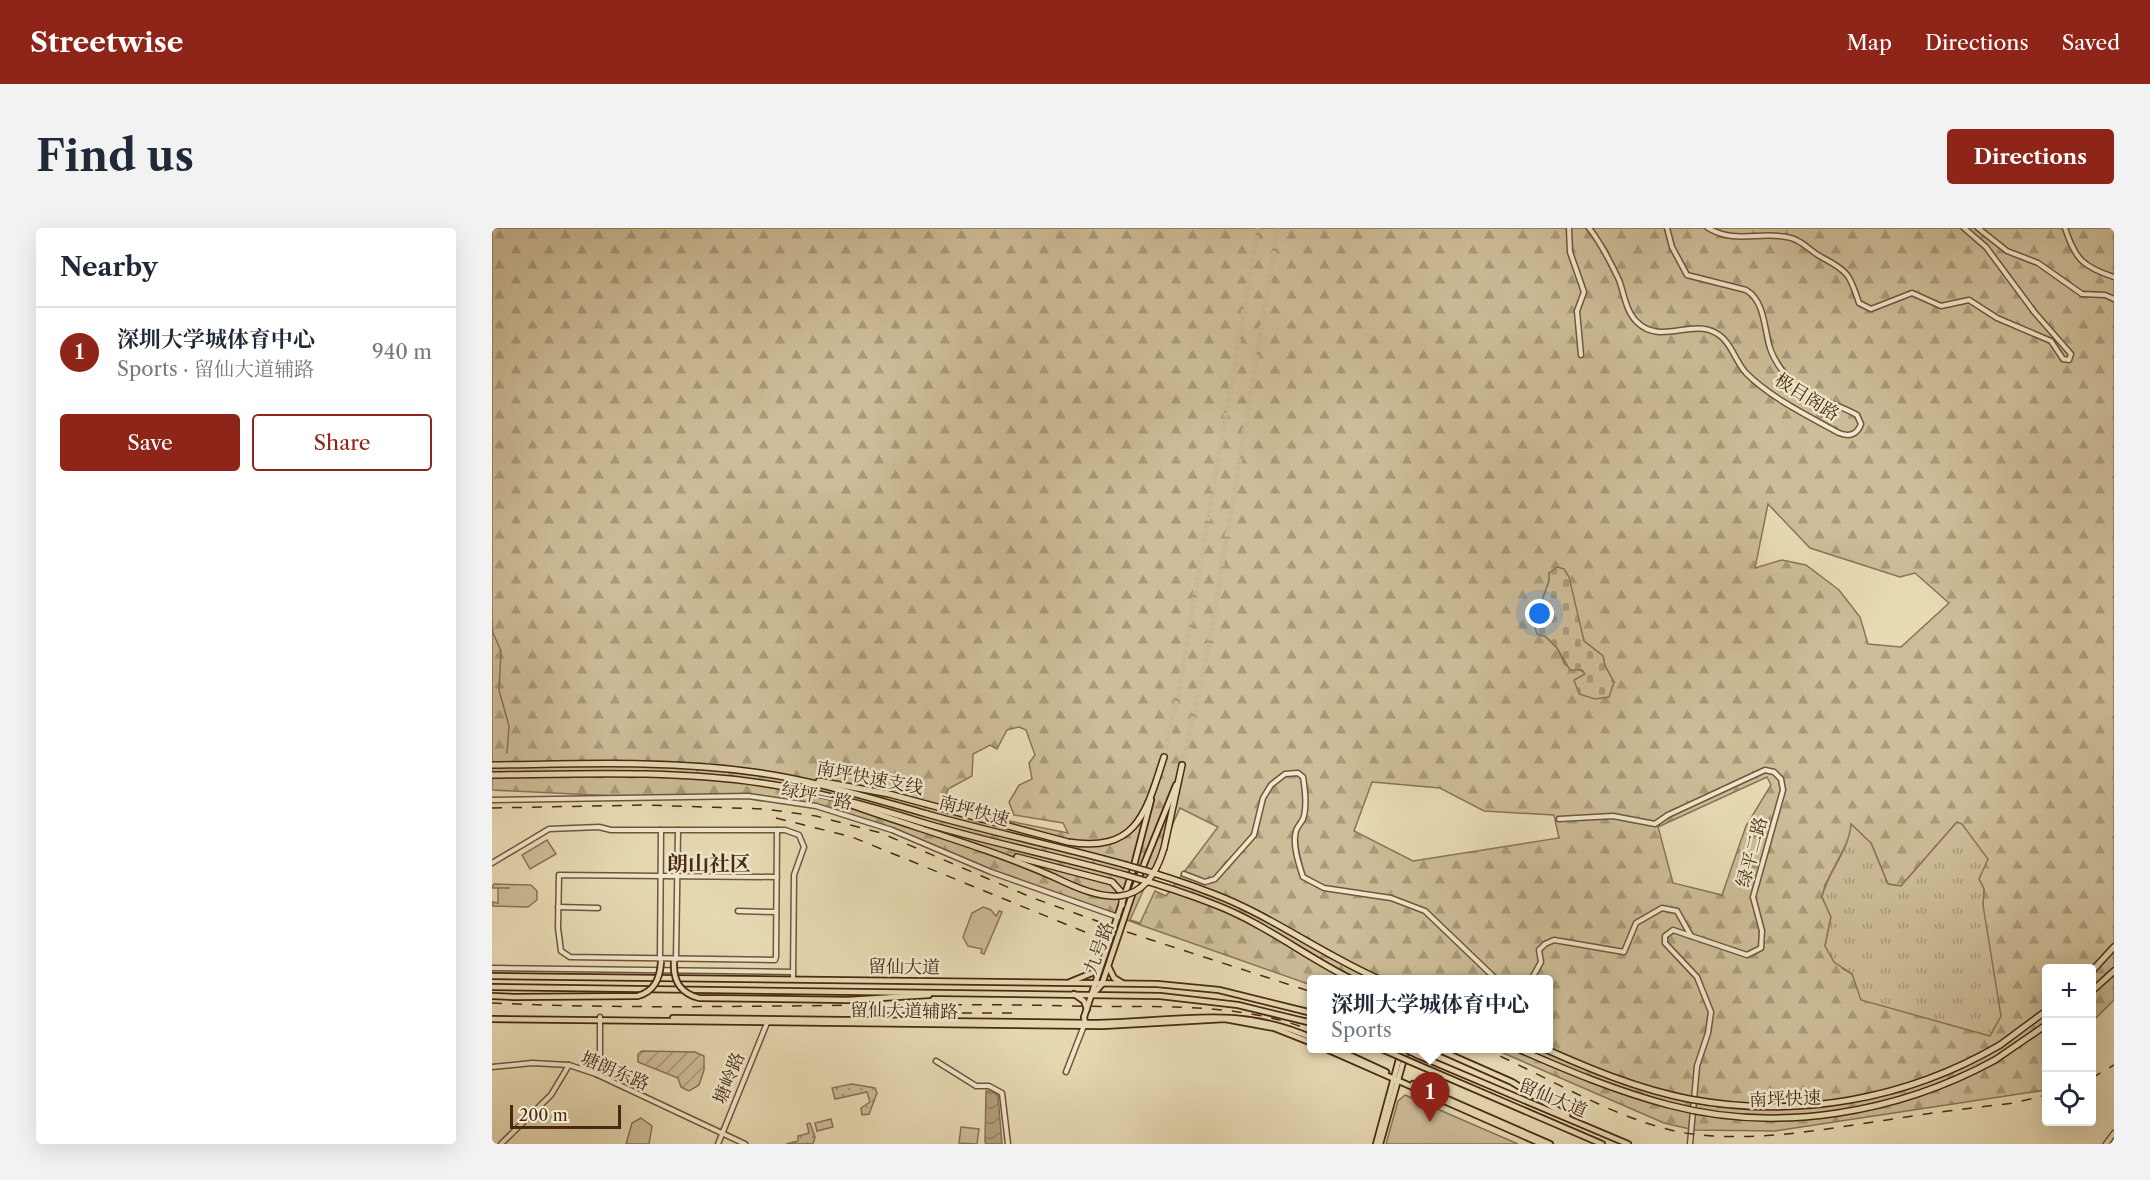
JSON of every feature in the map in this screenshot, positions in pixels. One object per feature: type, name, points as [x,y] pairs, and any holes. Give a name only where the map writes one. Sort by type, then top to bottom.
[{"type":"highway","name":"南坪快速支线","points":[[802,780],[864,788],[1084,844],[1111,842],[1122,837],[1139,819],[1152,795],[1164,757]]},
{"type":"highway","name":"南坪快速","points":[[492,765],[691,766],[802,780],[1156,874],[1213,893],[1258,914],[1340,961],[1370,975]]},
{"type":"highway","name":"南坪快速支线","points":[[812,792],[1000,854],[1096,896],[1124,896],[1140,889],[1150,879],[1164,848],[1182,765]]},
{"type":"highway","name":"南坪快速","points":[[492,776],[685,776],[762,783],[850,800],[924,823],[1157,885],[1215,904],[1257,924],[1344,975]]},
{"type":"highway","points":[[1000,854],[1112,882],[1122,893],[1122,905]]},
{"type":"highway","points":[[2096,966],[2114,947]]},
{"type":"highway","points":[[2096,987],[2114,971]]},
{"type":"highway","name":"南坪快速","points":[[1553,1052],[1618,1079],[1666,1093],[1709,1102],[1778,1106],[1846,1101],[1890,1093],[1955,1069],[2000,1045],[2042,1014]]},
{"type":"highway","name":"南坪快速","points":[[1528,1053],[1620,1091],[1671,1106],[1723,1114],[1770,1116],[1828,1113],[1882,1106],[1941,1086],[1995,1060],[2042,1028]]},
{"type":"main road","name":"九号路","points":[[1093,994],[1099,984],[1177,783]]},
{"type":"main road","name":"九号路","points":[[1108,957],[1152,795]]},
{"type":"main road","points":[[1058,983],[1077,980],[1092,973],[1108,957]]},
{"type":"main road","points":[[1108,957],[1110,975],[1128,984]]},
{"type":"main road","points":[[492,996],[638,996],[648,992],[656,984],[660,960]]},
{"type":"main road","points":[[675,960],[674,976],[680,987],[688,994],[699,998],[848,1000],[955,993]]},
{"type":"main road","name":"留仙大道","points":[[492,976],[1128,984],[1219,990],[1307,1010]]},
{"type":"main road","name":"留仙大道","points":[[492,987],[1071,993],[1220,1002],[1307,1022]]},
{"type":"main road","points":[[1071,993],[1081,997],[1087,1010]]},
{"type":"main road","points":[[1085,1024],[1093,994]]},
{"type":"main road","name":"留仙大道辅路","points":[[492,1018],[1085,1024],[1233,1016],[1272,1024],[1307,1037]]},
{"type":"main road","name":"留仙大道辅路","points":[[600,1019],[767,1023],[1085,1024],[1233,1020],[1274,1028],[1307,1041]]},
{"type":"main road","points":[[1335,1053],[1550,1144]]},
{"type":"main road","points":[[1344,1053],[1396,1079],[1542,1144]]},
{"type":"main road","name":"留仙大道","points":[[1391,1053],[1602,1144]]},
{"type":"main road","points":[[1378,1144],[1403,1053]]},
{"type":"main road","name":"留仙大道","points":[[1415,1053],[1628,1144]]},
{"type":"main road","points":[[1446,1053],[1512,1082],[1584,1126]]},
{"type":"street","points":[[1569,228],[1570,252],[1584,292],[1577,310],[1581,355]]},
{"type":"street","name":"极目阁路","points":[[1590,228],[1619,281],[1638,323],[1649,329],[1667,333],[1696,329],[1713,331],[1726,342],[1748,374],[1780,398],[1839,433],[1848,435],[1855,433],[1861,423],[1857,415],[1809,395],[1786,376],[1771,351],[1764,320],[1752,294],[1746,290],[1687,274],[1672,247],[1667,228]]},
{"type":"street","points":[[1708,228],[1723,235],[1744,238],[1780,236],[1797,240],[1842,268],[1849,277],[1859,303],[1871,309],[1912,293],[1941,306],[1969,300],[1994,316],[2051,342],[2063,359],[2069,360],[2071,355],[2067,346],[2036,313],[1984,244],[1964,228]]},
{"type":"street","points":[[1978,228],[2007,251],[2038,264],[2062,278],[2082,294],[2105,295],[2114,299]]},
{"type":"street","points":[[2065,228],[2074,252],[2085,265],[2114,277]]},
{"type":"street","name":"绿平二路","points":[[1559,819],[1613,816],[1655,824],[1668,815],[1765,770],[1774,772],[1781,779],[1783,790],[1753,897],[1762,931],[1761,948],[1747,955],[1673,930],[1665,936],[1665,943],[1697,977],[1711,1012],[1708,1033],[1697,1066],[1690,1144]]},
{"type":"street","points":[[1184,874],[1205,882],[1215,879],[1254,835],[1266,791],[1285,774],[1298,773],[1303,777],[1304,811],[1295,832],[1295,841],[1303,877],[1324,888],[1391,898],[1425,911],[1492,975]]},
{"type":"street","name":"绿坪一路","points":[[492,800],[748,796],[816,806],[892,830],[1001,876],[1118,917]]},
{"type":"street","points":[[492,863],[549,829],[592,826],[611,830],[792,831],[801,837],[804,847],[796,866],[794,887],[793,979]]},
{"type":"street","points":[[660,960],[661,830]]},
{"type":"street","points":[[675,960],[678,830]]},
{"type":"street","points":[[777,830],[777,876],[775,960],[660,960],[566,956],[561,951],[558,907],[559,875],[777,876]]},
{"type":"street","points":[[558,907],[598,908]]},
{"type":"street","points":[[1534,975],[1541,962],[1539,950],[1545,944],[1554,940],[1624,952],[1636,923],[1662,908],[1677,911],[1691,936]]},
{"type":"street","points":[[738,911],[776,912]]},
{"type":"street","points":[[492,968],[793,972]]},
{"type":"street","points":[[596,1074],[600,1066],[600,1019]]},
{"type":"street","name":"塘岭路","points":[[718,1144],[767,1023]]},
{"type":"street","points":[[1066,1072],[1085,1024]]},
{"type":"street","points":[[936,1061],[976,1086],[989,1086],[1002,1093],[1008,1144]]},
{"type":"street","name":"塘朗东路","points":[[492,1067],[532,1063],[569,1065],[596,1074],[745,1144]]},
{"type":"street","points":[[501,1144],[551,1095],[569,1065]]},
{"type":"street","points":[[2106,1144],[2114,1133]]},
{"type":"green space","points":[[492,228],[2114,228],[2114,1000],[2096,1018],[2096,964],[2042,964],[2042,1091],[1775,1131],[1694,1130],[1664,1123],[1503,1053],[1553,1053],[1553,975],[1307,975],[1307,984],[992,871],[893,829],[816,804],[748,795],[636,797],[492,790]],"holes":[[[1768,504],[1810,548],[1900,577],[1915,573],[1949,603],[1901,647],[1868,644],[1860,617],[1839,590],[1806,565],[1782,560],[1755,568]],[[1549,573],[1568,581],[1584,641],[1603,656],[1605,666],[1614,682],[1565,665],[1557,648],[1534,623],[1549,581]],[[1019,727],[1026,730],[1035,755],[1029,763],[1032,779],[1019,785],[1009,802],[1014,815],[1063,823],[1068,833],[1004,820],[985,806],[980,809],[953,804],[946,796],[948,789],[972,776],[973,754],[990,745],[997,749],[1007,730]],[[1767,777],[1771,785],[1746,826],[1722,895],[1673,883],[1658,827]],[[1372,782],[1440,788],[1484,811],[1554,815],[1559,838],[1413,861],[1354,831]],[[1180,808],[1218,827],[1166,896],[1155,891],[1140,923],[1130,920]],[[1957,822],[1984,864],[1979,879],[1984,889],[1983,905],[1852,974],[1843,969],[1825,946],[1831,917],[1822,897],[1825,885],[1850,837],[1871,843],[1888,884],[1901,886]]]},
{"type":"green space","points":[[1557,567],[1564,569],[1569,577],[1584,641],[1603,656],[1605,666],[1614,682],[1609,697],[1595,699],[1579,694],[1574,680],[1585,674],[1582,670],[1570,670],[1557,648],[1546,637],[1537,634],[1534,623],[1549,581],[1549,573]]},
{"type":"green space","points":[[1957,822],[1962,824],[1988,859],[1979,879],[1984,889],[1983,905],[2001,1016],[1990,1036],[1861,1000],[1852,974],[1834,962],[1825,946],[1831,917],[1822,897],[1843,852],[1851,824],[1871,843],[1888,884],[1901,886]]},
{"type":"green space","points":[[547,840],[556,854],[530,869],[522,855]]},
{"type":"green space","points":[[494,884],[531,885],[537,891],[537,900],[528,907],[493,906],[492,902],[498,903],[498,888],[492,888]]},
{"type":"green space","points":[[983,907],[991,910],[996,916],[999,911],[1002,912],[984,954],[981,953],[982,949],[968,946],[963,937],[972,913]]},
{"type":"green space","points":[[642,1051],[695,1052],[704,1056],[704,1070],[699,1085],[689,1091],[681,1087],[678,1078],[638,1062],[638,1054]]},
{"type":"green space","points":[[852,1084],[875,1088],[877,1093],[869,1114],[862,1115],[861,1108],[870,1102],[867,1092],[835,1099],[832,1088]]},
{"type":"green space","points":[[1405,1095],[1518,1144],[1386,1144],[1398,1101]]},
{"type":"green space","points":[[641,1118],[652,1126],[649,1144],[626,1144],[632,1123]]},
{"type":"green space","points":[[831,1119],[833,1127],[817,1131],[815,1123]]},
{"type":"green space","points":[[810,1123],[815,1137],[813,1144],[786,1144],[798,1141],[798,1136],[809,1133],[807,1124]]},
{"type":"green space","points":[[961,1127],[979,1129],[977,1144],[959,1143]]},
{"type":"water","points":[[986,1091],[992,1091],[998,1096],[1002,1144],[986,1144],[985,1142]]},
{"type":"waterway","points":[[492,621],[493,633],[501,651],[499,690],[509,726],[507,753]]},
{"type":"tunnel","points":[[1164,757],[1178,694],[1258,228]]},
{"type":"tunnel","points":[[1182,765],[1207,656],[1278,228]]},
{"type":"railway","points":[[492,808],[644,805],[765,809],[816,816],[881,833],[1033,898],[1108,925]]},
{"type":"railway","points":[[776,818],[852,837],[1085,932]]},
{"type":"railway","points":[[1127,932],[1307,990]]},
{"type":"railway","points":[[492,1003],[637,1007],[927,1005],[1160,1007],[1248,1013],[1305,1028]]},
{"type":"railway","points":[[882,1013],[1014,1013]]},
{"type":"railway","points":[[1493,1053],[1628,1116],[1679,1132],[1705,1135],[1731,1137],[1809,1131],[2014,1103],[2042,1096]]},
{"type":"railway","points":[[2096,1076],[2114,1065]]},
{"type":"place","name":"深圳大学城体育中心","points":[[1430,1122]]},
{"type":"district","name":"朗山社区","points":[[709,864]]}]
